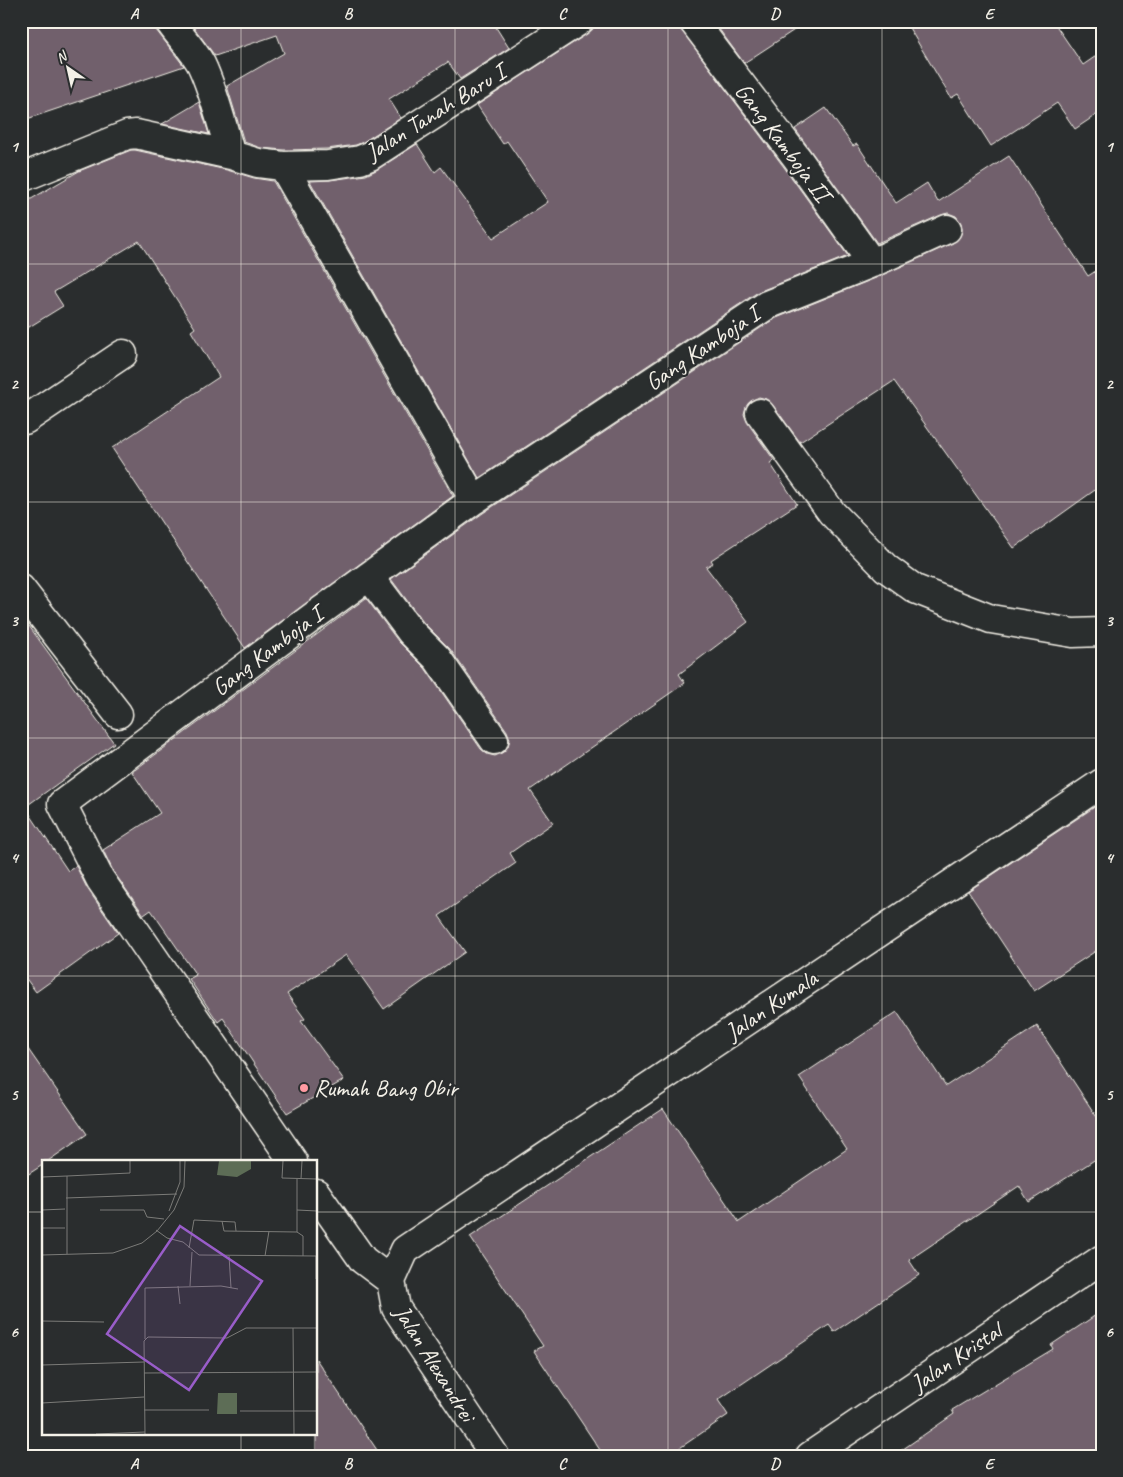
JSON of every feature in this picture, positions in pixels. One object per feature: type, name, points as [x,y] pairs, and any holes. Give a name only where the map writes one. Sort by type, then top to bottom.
[{"type":"street","points":[[169,21],[192,48],[202,65],[232,155]]},
{"type":"street","name":"Jalan Tanah Baru I","points":[[21,178],[128,135],[136,134],[232,155],[258,163],[283,166],[328,165],[360,160],[370,156],[579,21]]},
{"type":"street","name":"Gang Kamboja II","points":[[693,21],[797,158],[872,263]]},
{"type":"street","points":[[283,166],[474,500]]},
{"type":"street","name":"Gang Kamboja I","points":[[292,1160],[100,879],[62,804],[474,500],[767,305],[872,263],[947,229]]},
{"type":"street","points":[[21,420],[25,420],[123,354]]},
{"type":"street","points":[[760,413],[832,513],[886,568],[915,589],[991,619],[1073,633],[1102,632]]},
{"type":"street","points":[[369,576],[411,632],[437,658],[494,740]]},
{"type":"street","points":[[21,589],[118,714]]},
{"type":"street","name":"Jalan Kumala","points":[[440,1226],[1102,783]]},
{"type":"street","points":[[318,1196],[363,1260],[391,1281]]},
{"type":"street","name":"Jalan Alexandrei","points":[[440,1226],[405,1250],[391,1281],[396,1308],[495,1456]]},
{"type":"street","name":"Jalan Kristal","points":[[810,1456],[1102,1259]]},
{"type":"building","points":[[21,21],[154,21],[156,30],[184,66],[21,121]]},
{"type":"building","points":[[189,21],[492,21],[509,48],[460,79],[448,62],[389,99],[401,118],[363,142],[356,145],[327,149],[284,150],[261,148],[244,142],[227,86],[284,53],[277,35],[215,56]]},
{"type":"building","points":[[594,21],[678,21],[681,30],[848,256],[758,292],[479,478],[310,181],[366,175],[417,144],[435,172],[441,167],[493,238],[548,202],[507,141],[503,144],[477,105],[587,34],[593,29]]},
{"type":"building","points":[[713,21],[808,21],[744,63]]},
{"type":"building","points":[[905,21],[1053,21],[1083,65],[1102,52],[1102,111],[1075,129],[1057,103],[991,146],[958,94],[951,98]]},
{"type":"building","points":[[199,102],[209,134],[162,124]]},
{"type":"building","points":[[826,108],[853,146],[857,144],[896,203],[927,183],[938,202],[1009,156],[1088,276],[1102,267],[1102,485],[1014,548],[894,381],[800,442],[772,404],[766,399],[759,397],[751,401],[746,407],[744,414],[747,422],[774,460],[770,463],[797,504],[711,560],[713,563],[706,567],[748,622],[679,674],[685,683],[530,790],[553,823],[510,853],[516,863],[439,916],[465,952],[384,1009],[346,955],[287,994],[305,1019],[301,1021],[344,1080],[287,1113],[223,1018],[218,1022],[189,979],[196,975],[151,910],[144,915],[113,871],[103,850],[160,813],[132,772],[366,598],[398,641],[425,668],[481,749],[487,754],[495,756],[503,752],[508,746],[510,739],[507,731],[450,649],[423,622],[391,579],[483,513],[774,319],[878,277],[953,243],[959,238],[962,231],[961,223],[956,216],[948,213],[877,243],[795,129]]},
{"type":"building","points":[[131,150],[273,181],[453,496],[245,648],[112,448],[219,377],[191,331],[195,328],[139,241],[54,292],[63,306],[21,332],[21,205],[79,171]]},
{"type":"building","points":[[21,615],[114,743],[25,807],[68,871],[76,866],[87,888],[118,933],[36,992],[21,972]]},
{"type":"building","points":[[1102,802],[1102,947],[1034,991],[968,891]]},
{"type":"building","points":[[897,1012],[946,1086],[1037,1026],[1102,1125],[1102,1155],[1029,1202],[1019,1186],[909,1260],[919,1275],[834,1332],[829,1325],[718,1400],[728,1415],[668,1456],[604,1456],[534,1351],[543,1346],[470,1237],[663,1109],[739,1222],[847,1149],[799,1077]]},
{"type":"building","points":[[21,1039],[87,1134],[49,1160],[42,1160],[42,1165],[21,1179]]},
{"type":"building","points":[[1102,1311],[1102,1456],[893,1456],[954,1414],[952,1410],[1053,1349],[1051,1345]]},
{"type":"building","points":[[318,1362],[381,1456],[316,1456],[316,1434],[318,1434]]},
{"type":"place","name":"Rumah Bang Obir","points":[[304,1088]]}]
